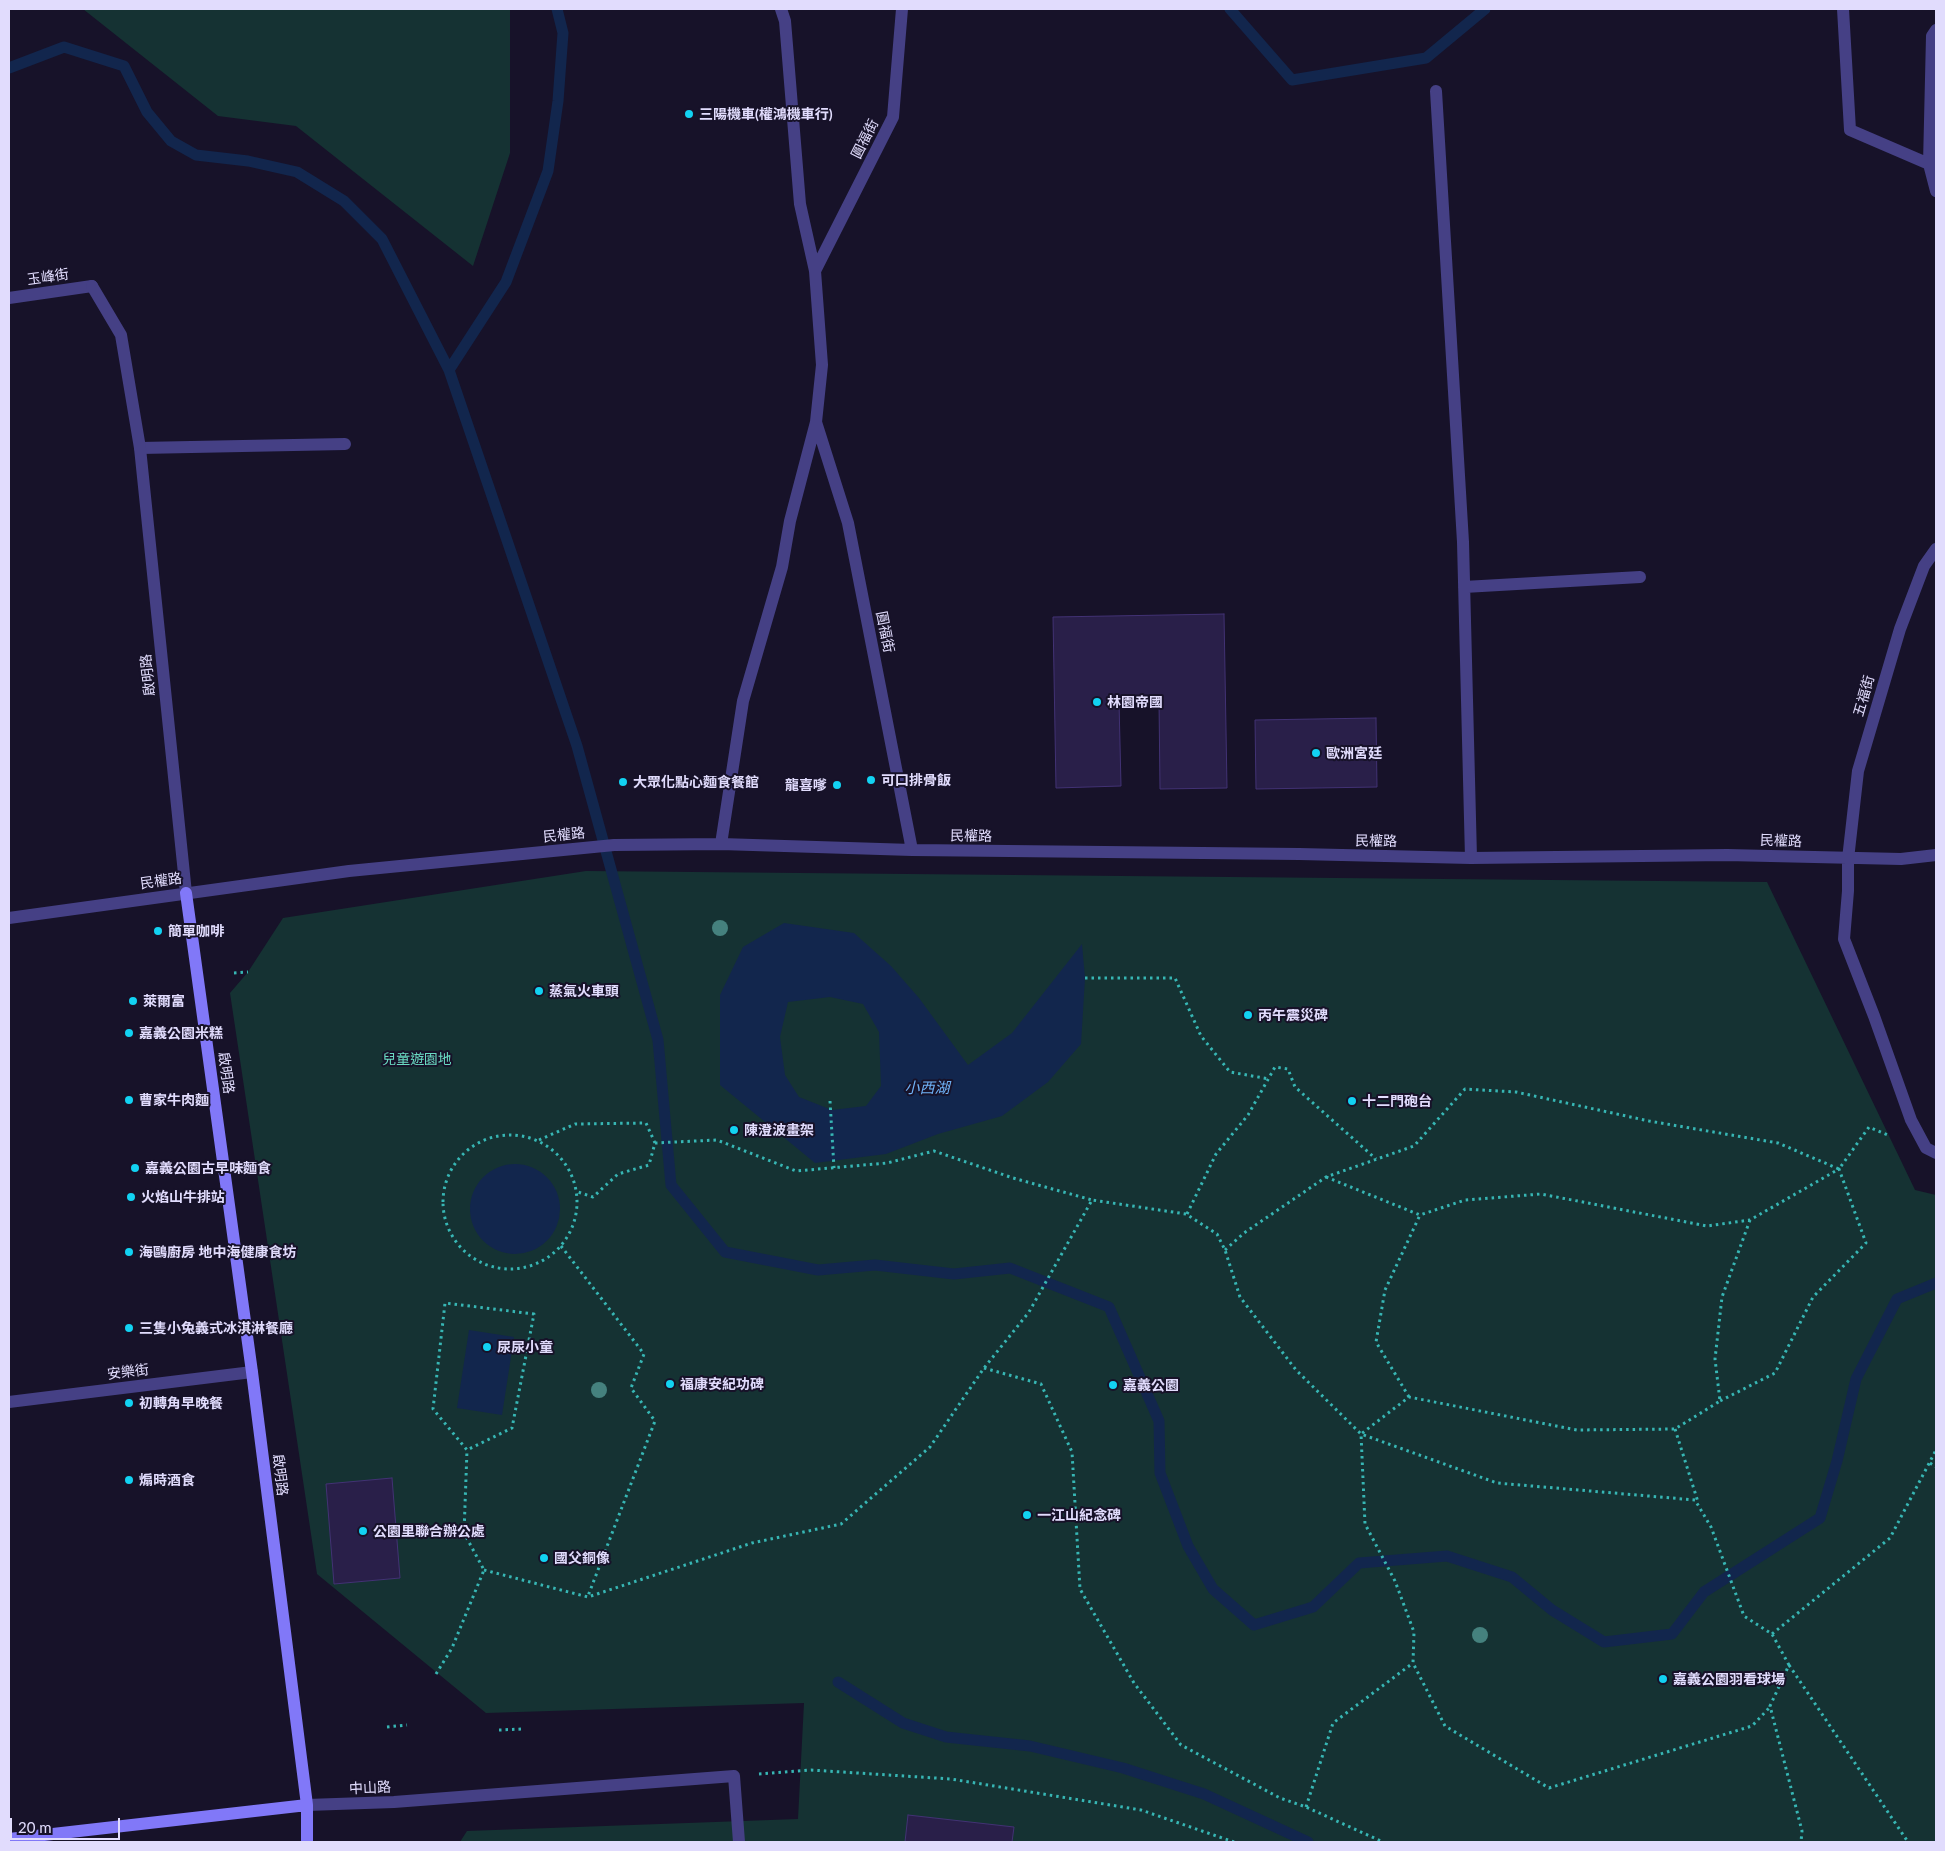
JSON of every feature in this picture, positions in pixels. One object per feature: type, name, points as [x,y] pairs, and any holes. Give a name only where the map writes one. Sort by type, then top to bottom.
[{"type":"street","name":"圓福街","points":[[721,844],[743,702],[782,567],[790,521],[816,422],[822,365],[815,271],[800,204],[785,21],[782,9]]},
{"type":"street","name":"圓福街","points":[[815,271],[893,117],[902,9]]},
{"type":"street","points":[[1843,9],[1850,130],[1929,164]]},
{"type":"street","points":[[1936,30],[1932,36],[1929,164],[1936,191]]},
{"type":"street","points":[[1436,91],[1462,522],[1471,858]]},
{"type":"street","name":"玉峰街","points":[[9,298],[92,286]]},
{"type":"street","name":"啟明路","points":[[92,286],[121,335],[140,448],[186,893],[252,1372],[306,1805],[307,1842]]},
{"type":"street","name":"圓福街","points":[[816,422],[848,523],[912,850]]},
{"type":"street","points":[[140,448],[345,444]]},
{"type":"street","name":"五福街","points":[[1936,549],[1924,566],[1900,629],[1858,771],[1848,859],[1848,892],[1844,939],[1911,1120],[1926,1148],[1936,1153]]},
{"type":"street","points":[[1464,587],[1640,577]]},
{"type":"street","name":"民權路","points":[[9,918],[349,871],[604,846],[721,844],[912,850],[1308,854],[1471,858],[1727,855],[1901,859],[1936,855]]},
{"type":"street","name":"安樂街","points":[[9,1402],[252,1372]]},
{"type":"street","points":[[734,1776],[739,1842]]},
{"type":"street","name":"中山路","points":[[9,1839],[306,1805],[394,1802],[734,1776]]},
{"type":"path","points":[[234,973],[248,972]]},
{"type":"path","points":[[1085,978],[1175,978],[1201,1036],[1230,1072],[1269,1079]]},
{"type":"path","points":[[1186,1214],[1216,1154],[1248,1115],[1276,1068],[1288,1069],[1294,1087],[1376,1159]]},
{"type":"path","points":[[1224,1250],[1244,1232],[1326,1177],[1414,1146],[1465,1089],[1516,1092],[1649,1121],[1778,1143],[1839,1169],[1866,1243],[1813,1297],[1775,1373],[1720,1401],[1675,1428],[1577,1430],[1409,1397],[1376,1342],[1385,1290],[1420,1215]]},
{"type":"path","points":[[830,1101],[834,1168]]},
{"type":"path","points":[[539,1140],[575,1124],[646,1123],[655,1143],[649,1164],[618,1174],[593,1197],[578,1192]]},
{"type":"path","points":[[1326,1177],[1420,1215],[1465,1200],[1541,1194],[1707,1226],[1750,1220],[1839,1169],[1869,1127],[1894,1138]]},
{"type":"path","points":[[518,1134],[539,1140],[558,1153],[578,1192],[578,1215],[570,1236],[555,1253],[536,1265],[514,1270],[491,1267],[471,1257],[455,1242],[445,1222],[442,1200],[446,1178],[458,1158],[474,1144],[495,1135],[518,1134]]},
{"type":"path","points":[[655,1143],[717,1140],[796,1171],[887,1163],[934,1151],[1013,1178],[1092,1200],[1186,1214],[1217,1234],[1240,1298],[1296,1370],[1361,1434],[1497,1483],[1695,1500],[1711,1527],[1744,1616],[1772,1634],[1789,1665],[1908,1842]]},
{"type":"path","points":[[467,1450],[512,1428],[534,1314],[445,1303],[432,1409],[467,1450],[464,1533],[484,1570],[588,1597],[752,1543],[841,1524],[930,1447],[984,1368],[1029,1312],[1092,1200]]},
{"type":"path","points":[[1720,1401],[1715,1359],[1722,1298],[1750,1220]]},
{"type":"path","points":[[561,1246],[644,1354],[631,1388],[655,1421],[588,1597]]},
{"type":"path","points":[[984,1368],[1041,1384],[1072,1452],[1080,1589],[1134,1683],[1182,1745],[1280,1798],[1306,1807],[1383,1842]]},
{"type":"path","points":[[1361,1434],[1409,1397]]},
{"type":"path","points":[[1675,1428],[1700,1509]]},
{"type":"path","points":[[1361,1434],[1365,1524],[1395,1581],[1414,1632],[1413,1663],[1444,1726],[1549,1788],[1752,1726],[1770,1706],[1789,1665]]},
{"type":"path","points":[[1772,1634],[1890,1538],[1936,1450]]},
{"type":"path","points":[[1930,1462],[1936,1467]]},
{"type":"path","points":[[436,1674],[452,1648],[484,1570]]},
{"type":"path","points":[[1306,1807],[1333,1723],[1413,1663]]},
{"type":"path","points":[[1770,1706],[1802,1831],[1802,1842]]},
{"type":"path","points":[[387,1727],[407,1725]]},
{"type":"path","points":[[499,1730],[522,1729]]},
{"type":"path","points":[[734,1776],[811,1770],[951,1779],[1141,1810],[1234,1842]]},
{"type":"green space","points":[[83,9],[510,9],[510,153],[473,266],[296,126],[218,116]]},
{"type":"green space","name":"嘉義公園","points":[[586,871],[1767,882],[1915,1190],[1936,1195],[1936,1842],[460,1842],[467,1831],[798,1819],[804,1703],[486,1713],[317,1574],[230,993],[248,972],[283,918]]},
{"type":"water","name":"小西湖","points":[[784,923],[854,933],[891,966],[919,998],[968,1065],[1012,1033],[1082,944],[1085,978],[1081,1044],[1048,1082],[1002,1116],[938,1134],[886,1154],[815,1163],[720,1085],[720,995],[743,947]],"holes":[[[830,997],[863,1004],[879,1032],[881,1086],[866,1106],[832,1110],[799,1097],[785,1075],[780,1037],[788,1002]]]},
{"type":"water","points":[[515,1164],[532,1168],[547,1177],[556,1192],[560,1209],[556,1226],[547,1241],[532,1250],[515,1254],[498,1250],[483,1241],[474,1226],[470,1209],[474,1192],[483,1177],[498,1168]]},
{"type":"water","points":[[469,1330],[514,1337],[502,1415],[457,1408]]},
{"type":"building","name":"林園帝國","points":[[1224,614],[1227,788],[1160,789],[1159,701],[1119,702],[1121,786],[1056,788],[1053,617]]},
{"type":"building","name":"歐洲宮廷","points":[[1376,718],[1377,787],[1256,789],[1255,720]]},
{"type":"building","name":"公園里聯合辦公處","points":[[392,1478],[400,1578],[334,1584],[326,1484]]},
{"type":"building","points":[[908,1815],[1014,1827],[1012,1842],[905,1842]]},
{"type":"waterway","points":[[449,370],[506,282],[548,171],[558,101],[563,33],[557,9]]},
{"type":"waterway","points":[[1230,9],[1292,80],[1426,58],[1485,9]]},
{"type":"waterway","points":[[9,68],[64,47],[124,66],[147,112],[171,141],[196,155],[248,161],[297,172],[344,201],[382,239],[449,370],[577,746],[658,1040],[671,1185],[725,1252],[818,1270],[875,1265],[954,1274],[1010,1268],[1109,1307],[1159,1421],[1160,1473],[1188,1546],[1213,1589],[1254,1625],[1313,1607],[1359,1563],[1447,1556],[1512,1577],[1552,1610],[1604,1642],[1672,1634],[1704,1592],[1820,1518],[1837,1461],[1856,1379],[1897,1299],[1936,1283]]},
{"type":"waterway","points":[[838,1682],[903,1723],[946,1737],[1030,1746],[1123,1768],[1204,1794],[1308,1842]]},
{"type":"place","name":"三陽機車(權鴻機車行)","points":[[689,114]]},
{"type":"place","name":"林園帝國","points":[[1097,702]]},
{"type":"place","name":"歐洲宮廷","points":[[1316,753]]},
{"type":"place","name":"可口排骨飯","points":[[871,780]]},
{"type":"place","name":"大眾化點心麵食餐館","points":[[623,782]]},
{"type":"place","name":"龍喜嗲","points":[[837,785]]},
{"type":"place","name":"簡單咖啡","points":[[158,931]]},
{"type":"place","name":"蒸氣火車頭","points":[[539,991]]},
{"type":"place","name":"萊爾富","points":[[133,1001]]},
{"type":"place","name":"丙午震災碑","points":[[1248,1015]]},
{"type":"place","name":"嘉義公園米糕","points":[[129,1033]]},
{"type":"place","name":"曹家牛肉麵","points":[[129,1100]]},
{"type":"place","name":"十二門砲台","points":[[1352,1101]]},
{"type":"place","name":"陳澄波畫架","points":[[734,1130]]},
{"type":"place","name":"嘉義公園古早味麵食","points":[[135,1168]]},
{"type":"place","name":"火焰山牛排站","points":[[131,1197]]},
{"type":"place","name":"海鷗廚房 地中海健康食坊","points":[[129,1252]]},
{"type":"place","name":"三隻小兔義式冰淇淋餐廳","points":[[129,1328]]},
{"type":"place","name":"尿尿小童","points":[[487,1347]]},
{"type":"place","name":"福康安紀功碑","points":[[670,1384]]},
{"type":"place","name":"嘉義公園","points":[[1113,1385]]},
{"type":"place","name":"初轉角早晚餐","points":[[129,1403]]},
{"type":"place","name":"煽時酒食","points":[[129,1480]]},
{"type":"place","name":"一江山紀念碑","points":[[1027,1515]]},
{"type":"place","name":"公園里聯合辦公處","points":[[363,1531]]},
{"type":"place","name":"國父銅像","points":[[544,1558]]},
{"type":"place","name":"嘉義公園羽看球場","points":[[1663,1679]]},
{"type":"park label","name":"兒童遊園地","points":[[417,1059]]}]
